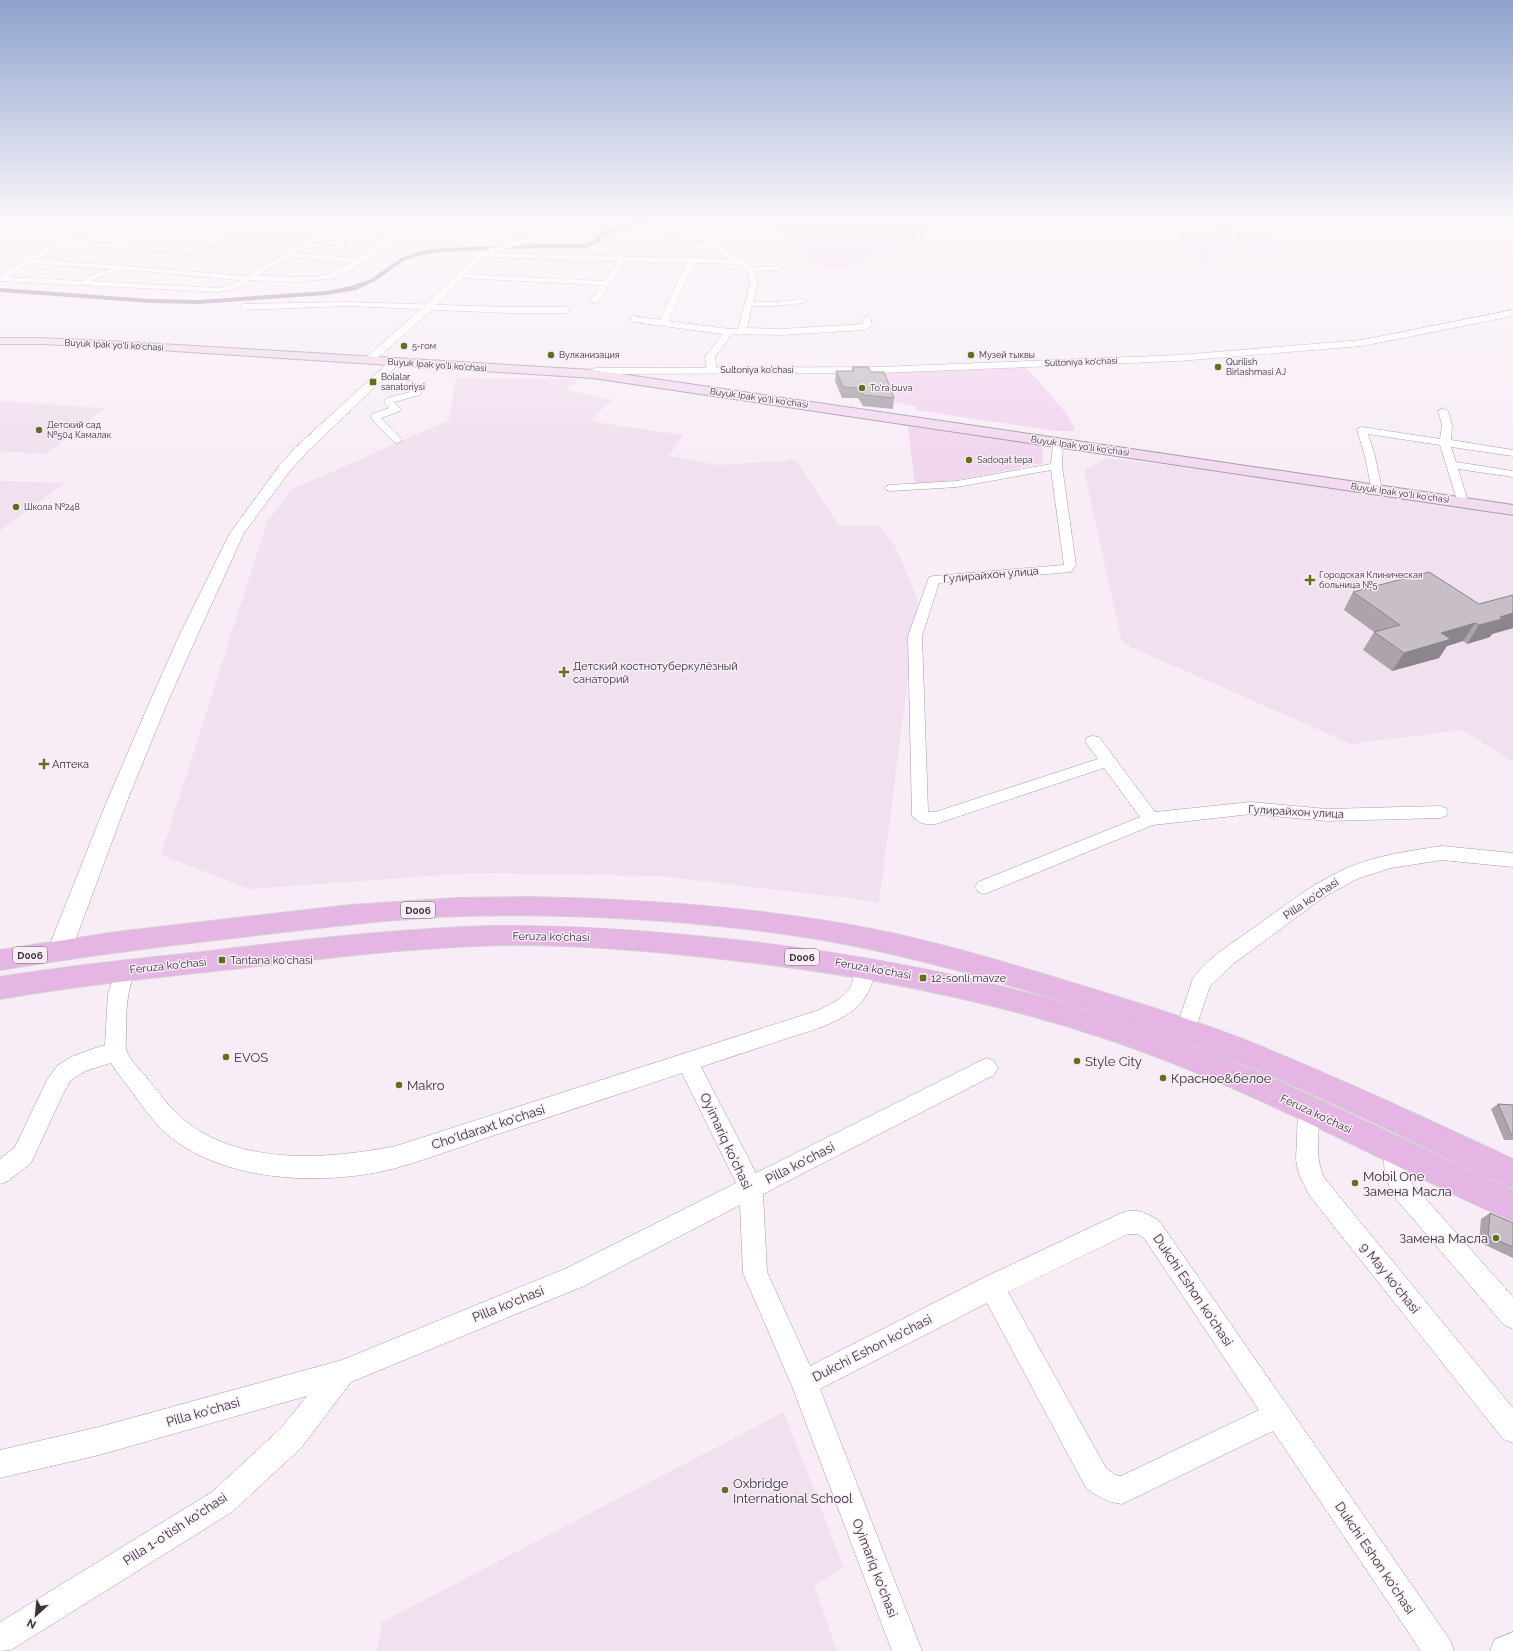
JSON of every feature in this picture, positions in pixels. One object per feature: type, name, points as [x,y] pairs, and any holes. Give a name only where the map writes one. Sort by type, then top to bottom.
[{"type":"main road","name":"Buyuk Ipak yo'li ko'chasi","points":[[0,338],[45,338],[108,341],[371,359]]},
{"type":"main road","name":"Buyuk Ipak yo'li ko'chasi","points":[[0,342],[40,341],[128,345],[596,371],[1513,510]]},
{"type":"main road","name":"Buyuk Ipak yo'li ko'chasi","points":[[396,360],[609,376],[1513,505]]},
{"type":"main road","name":"D006","points":[[0,960],[60,949],[236,927],[390,911],[540,907],[623,909],[726,918],[803,928],[897,945],[942,955],[996,970],[1186,1030],[1243,1052],[1313,1082],[1513,1174]]},
{"type":"main road","name":"Feruza ko'chasi","points":[[48,980],[378,942],[489,936],[528,935],[591,937],[726,948],[798,956],[923,978],[988,993],[1162,1046],[1218,1069],[1309,1110],[1513,1206]]},
{"type":"main road","points":[[48,980],[60,949]]},
{"type":"main road","name":"D006","points":[[0,988],[48,980]]},
{"type":"street","points":[[371,359],[439,297]]},
{"type":"street","points":[[594,301],[597,297]]},
{"type":"street","points":[[663,323],[675,297]]},
{"type":"street","points":[[742,331],[751,297]]},
{"type":"street","points":[[750,304],[774,304],[803,301]]},
{"type":"street","points":[[244,307],[348,304],[428,308],[566,310]]},
{"type":"street","name":"Sultoniya ko'chasi","points":[[596,371],[879,370],[1187,358],[1362,343],[1513,313]]},
{"type":"street","points":[[633,319],[729,332],[782,332],[866,327],[868,326],[867,319]]},
{"type":"street","points":[[712,370],[710,357],[729,332]]},
{"type":"street","points":[[60,949],[117,801],[157,706],[193,625],[237,533],[284,469],[302,449],[396,360]]},
{"type":"street","points":[[398,440],[376,418],[376,416],[396,409],[389,402],[390,400],[417,393],[409,386],[411,384]]},
{"type":"street","points":[[1443,411],[1447,425],[1444,444],[1461,498]]},
{"type":"street","points":[[1375,485],[1370,456],[1362,430],[1415,437],[1444,444],[1513,453]]},
{"type":"street","points":[[890,488],[957,484],[1056,466],[1059,441]]},
{"type":"street","points":[[1451,465],[1513,474]]},
{"type":"street","name":"Гулирайхон улица","points":[[1056,466],[1070,567],[1067,569],[934,580],[915,636],[920,814],[928,819],[936,818],[1108,761]]},
{"type":"street","points":[[1094,741],[1151,820]]},
{"type":"street","name":"Гулирайхон улица","points":[[984,887],[1151,820],[1251,808],[1327,815],[1440,812]]},
{"type":"street","name":"Pilla ko'chasi","points":[[1186,1030],[1202,981],[1226,958],[1318,892],[1353,873],[1390,860],[1442,853],[1513,860]]},
{"type":"street","name":"Cho'ldaraxt ko'chasi","points":[[116,1052],[150,1098],[166,1117],[185,1135],[210,1147],[238,1157],[270,1164],[303,1168],[344,1166],[370,1163],[396,1157],[687,1061],[765,1038],[824,1017],[837,1011],[855,996],[861,987],[864,967]]},
{"type":"street","points":[[0,1173],[23,1155],[55,1087],[64,1074],[85,1061],[116,1052],[117,997],[125,971]]},
{"type":"street","name":"Oyimariq ko'chasi","points":[[687,1061],[751,1188],[755,1273],[804,1383],[907,1651]]},
{"type":"street","name":"Pilla ko‘chasi","points":[[0,1464],[99,1441],[342,1373],[575,1277],[987,1068]]},
{"type":"street","name":"9 May ko'chasi","points":[[1309,1110],[1307,1160],[1310,1174],[1317,1187],[1513,1429]]},
{"type":"street","points":[[1395,1151],[1398,1182],[1404,1191],[1513,1316]]},
{"type":"street","name":"Dukchi Eshon ko'chasi","points":[[804,1383],[992,1287],[1127,1222],[1140,1222],[1152,1230],[1439,1651]]},
{"type":"street","points":[[992,1287],[1096,1478],[1110,1488],[1122,1490],[1277,1415]]},
{"type":"street","name":"Pilla 1-o'tish ko'chasi","points":[[0,1639],[222,1502],[291,1438],[342,1373]]},
{"type":"street","points":[[1505,1651],[1513,1647]]},
{"type":"shaded area","points":[[1025,367],[1061,407],[1075,431],[1058,431],[915,410],[917,407],[885,400],[873,373]]},
{"type":"shaded area","name":"Детский костнотуберкулёзный санаторий","points":[[456,378],[578,379],[566,390],[612,400],[589,421],[683,435],[669,456],[716,465],[796,460],[839,526],[880,526],[896,548],[918,600],[879,903],[840,897],[659,876],[471,873],[249,889],[161,855],[267,522],[291,490],[449,420]]},
{"type":"shaded area","name":"Детский сад №504 Камалак","points":[[0,401],[105,408],[46,454],[0,451]]},
{"type":"shaded area","points":[[908,426],[1042,444],[1043,463],[948,482],[915,484]]},
{"type":"shaded area","name":"Городская Клиническая больница №5","points":[[1106,458],[1176,466],[1474,509],[1513,518],[1513,762],[1462,730],[1351,744],[1122,643],[1084,471]]},
{"type":"shaded area","name":"Школа №248","points":[[0,481],[65,483],[0,531]]},
{"type":"shaded area","name":"Oxbridge International School","points":[[784,1412],[844,1568],[814,1585],[837,1651],[377,1651],[382,1622]]},
{"type":"building","points":[[852,367],[868,367],[871,372],[884,372],[894,398],[864,395],[859,388],[843,387],[836,371],[854,371]]},
{"type":"building","points":[[1429,572],[1479,604],[1513,595],[1513,613],[1500,617],[1502,619],[1479,625],[1475,623],[1441,633],[1451,639],[1404,653],[1374,632],[1400,625],[1353,592]]},
{"type":"building","points":[[1498,1104],[1513,1105],[1513,1134],[1511,1134]]},
{"type":"building","points":[[1490,1213],[1513,1223],[1513,1247],[1488,1236]]},
{"type":"waterway","points":[[97,297],[151,301],[198,302],[268,297]]},
{"type":"place","name":"5-гом","points":[[404,346]]},
{"type":"place","name":"Вулканизация","points":[[551,355]]},
{"type":"place","name":"Музей тыквы","points":[[971,355]]},
{"type":"place","name":"Qurilish Birlashmasi AJ","points":[[1218,367]]},
{"type":"place","name":"Bolalar sanatoriysi","points":[[373,382]]},
{"type":"place","name":"To‘ra buva","points":[[862,388]]},
{"type":"place","name":"Детский сад №504 Камалак","points":[[39,430]]},
{"type":"place","name":"Sadoqat tepa","points":[[969,460]]},
{"type":"place","name":"Школа №248","points":[[16,507]]},
{"type":"place","name":"Городская Клиническая больница №5","points":[[1310,580]]},
{"type":"place","name":"Детский костнотуберкулёзный санаторий","points":[[564,672]]},
{"type":"place","name":"Аптека","points":[[44,764]]},
{"type":"place","name":"Tantana ko'chasi","points":[[222,960]]},
{"type":"place","name":"12-sonli mavze","points":[[923,978]]},
{"type":"place","name":"EVOS","points":[[226,1057]]},
{"type":"place","name":"Style City","points":[[1077,1061]]},
{"type":"place","name":"Красное&белое","points":[[1163,1078]]},
{"type":"place","name":"Makro","points":[[399,1085]]},
{"type":"place","name":"Mobil One Замена Масла","points":[[1355,1183]]},
{"type":"place","name":"Замена Масла","points":[[1496,1238]]},
{"type":"place","name":"Oxbridge International School","points":[[725,1490]]}]
